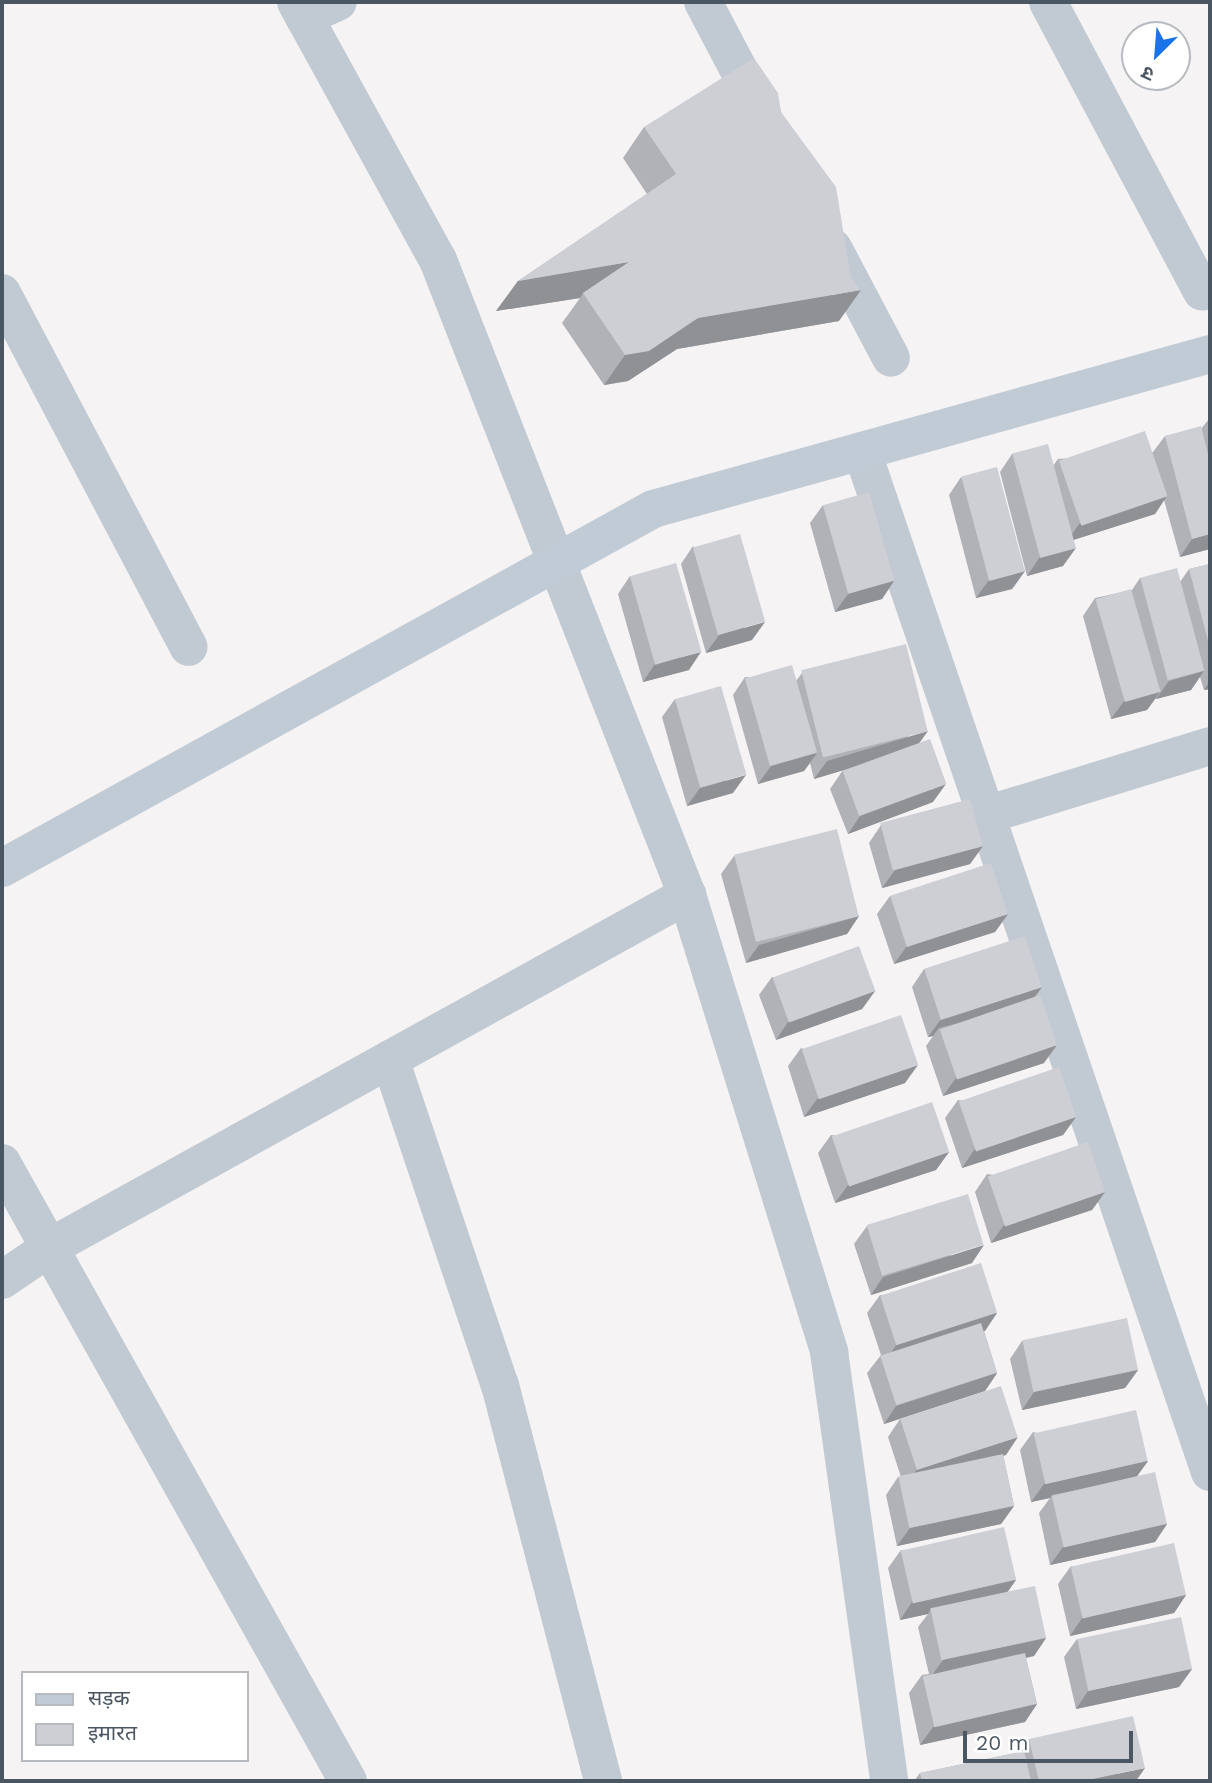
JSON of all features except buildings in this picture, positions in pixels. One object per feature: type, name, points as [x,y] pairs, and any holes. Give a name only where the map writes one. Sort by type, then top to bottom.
[{"type":"street","points":[[702,2],[780,149]]},
{"type":"street","points":[[1048,2],[1202,292]]},
{"type":"street","points":[[313,7],[438,260],[687,895],[829,1352],[889,1781]]},
{"type":"street","points":[[813,211],[891,358]]},
{"type":"street","points":[[2,293],[189,647]]},
{"type":"street","points":[[2,868],[552,546],[653,509],[1210,354]]},
{"type":"street","points":[[862,451],[1210,1472]]},
{"type":"street","points":[[986,815],[1210,746]]},
{"type":"street","points":[[2,1280],[52,1246],[687,895]]},
{"type":"street","points":[[390,1059],[500,1385],[603,1781]]},
{"type":"street","points":[[2,1163],[52,1246],[348,1781]]}]
